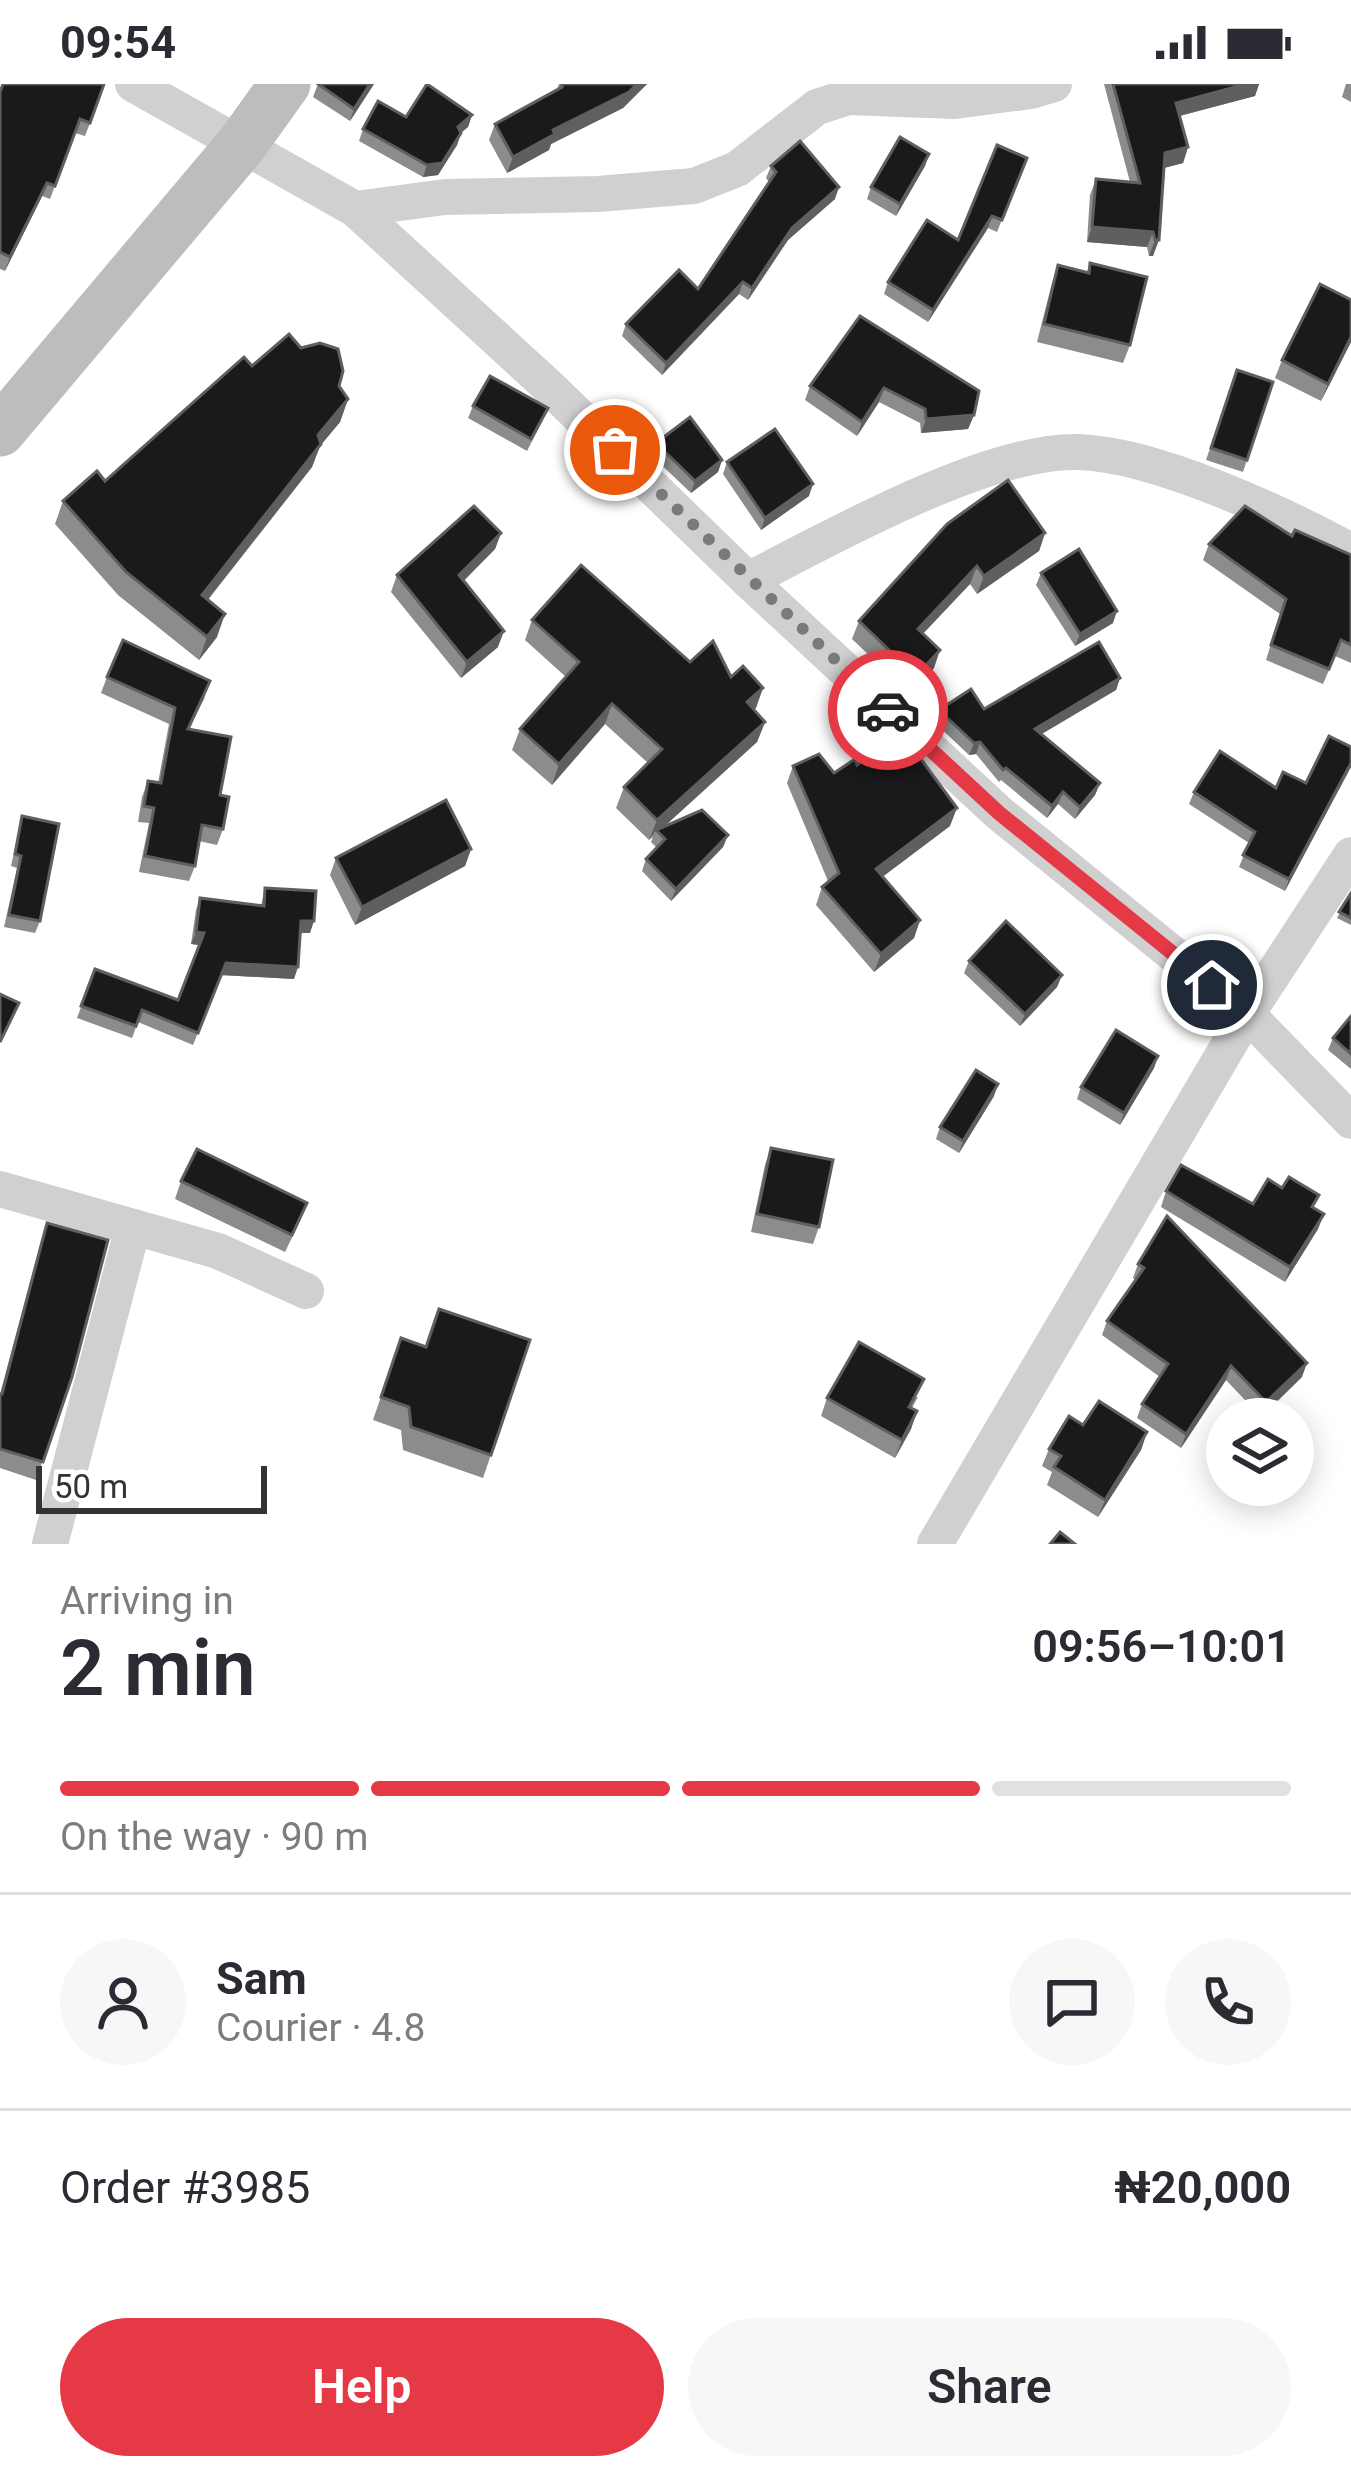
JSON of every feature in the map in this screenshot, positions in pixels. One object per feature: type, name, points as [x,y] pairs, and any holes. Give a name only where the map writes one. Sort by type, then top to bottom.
[{"type":"main road","points":[[0,431],[242,144],[285,84]]},
{"type":"street","points":[[133,84],[355,209],[999,813],[1247,1013],[1351,1121]]},
{"type":"street","points":[[355,209],[445,197],[694,187],[737,169],[817,107],[848,97],[955,101],[1054,84]]},
{"type":"street","points":[[748,580],[982,471],[1003,463],[1076,452],[1138,461],[1292,519],[1351,551]]},
{"type":"street","points":[[934,1544],[1247,1013],[1351,855]]},
{"type":"street","points":[[0,1189],[218,1251],[306,1291]]},
{"type":"street","points":[[50,1544],[133,1228]]},
{"type":"building","points":[[3,84],[104,84],[90,123],[80,119],[55,186],[47,183],[10,257],[0,252]]},
{"type":"building","points":[[318,84],[370,84],[354,109]]},
{"type":"building","points":[[427,84],[472,115],[458,127],[461,133],[442,163],[427,165],[363,129],[378,101],[406,117]]},
{"type":"building","points":[[562,84],[637,84],[513,157],[495,124]]},
{"type":"building","points":[[1113,84],[1246,84],[1176,103],[1188,147],[1165,153],[1159,240],[1153,232],[1092,227],[1096,179],[1140,183]]},
{"type":"building","points":[[900,137],[929,154],[900,204],[871,187]]},
{"type":"building","points":[[800,141],[839,187],[792,228],[752,288],[743,282],[666,363],[626,324],[679,270],[698,289],[776,172],[771,166]]},
{"type":"building","points":[[997,145],[1027,158],[1002,220],[992,216],[933,310],[888,282],[927,220],[958,240]]},
{"type":"building","points":[[1090,263],[1147,277],[1130,345],[1044,324],[1058,265],[1089,273]]},
{"type":"building","points":[[1320,284],[1351,300],[1351,337],[1328,384],[1282,360]]},
{"type":"building","points":[[860,316],[979,391],[974,415],[926,419],[925,409],[884,388],[862,422],[810,386]]},
{"type":"building","points":[[289,334],[301,348],[320,343],[338,349],[343,371],[339,386],[348,399],[318,435],[321,444],[202,595],[225,614],[207,637],[126,572],[63,501],[97,471],[105,481],[244,357],[252,366]]},
{"type":"building","points":[[1237,370],[1273,382],[1247,460],[1211,448]]},
{"type":"building","points":[[490,376],[548,408],[531,439],[473,406]]},
{"type":"building","points":[[690,417],[722,460],[695,481],[656,443]]},
{"type":"building","points":[[775,429],[813,484],[765,518],[727,462]]},
{"type":"building","points":[[1008,480],[1045,533],[984,576],[977,566],[918,629],[940,650],[916,676],[859,621],[947,524]]},
{"type":"building","points":[[474,506],[501,533],[459,575],[504,631],[467,662],[397,575]]},
{"type":"building","points":[[1245,506],[1292,536],[1295,530],[1351,555],[1351,645],[1341,640],[1329,669],[1271,645],[1286,599],[1209,544]]},
{"type":"building","points":[[1079,549],[1117,611],[1080,634],[1041,573]]},
{"type":"building","points":[[581,565],[690,662],[713,641],[731,677],[743,666],[763,688],[747,702],[765,722],[657,820],[624,787],[662,749],[612,704],[559,764],[520,729],[579,662],[532,620]]},
{"type":"building","points":[[123,640],[210,681],[188,729],[231,737],[220,795],[229,797],[223,829],[202,825],[195,866],[145,856],[154,808],[144,806],[148,781],[161,783],[175,708],[107,677]]},
{"type":"building","points":[[1099,642],[1120,678],[1035,729],[1100,783],[1080,807],[1063,792],[1052,806],[1003,770],[980,742],[974,743],[939,710],[971,689],[984,709]]},
{"type":"building","points":[[901,732],[957,808],[876,869],[920,920],[881,954],[822,887],[839,873],[793,766],[819,754],[834,773],[855,759],[857,765]]},
{"type":"building","points":[[1329,736],[1351,747],[1351,763],[1289,879],[1243,855],[1255,832],[1194,792],[1220,751],[1276,788],[1283,772],[1306,783]]},
{"type":"building","points":[[446,800],[471,849],[362,907],[336,858]]},
{"type":"building","points":[[702,810],[728,835],[676,889],[646,859],[665,839],[656,830]]},
{"type":"building","points":[[22,816],[59,824],[40,921],[9,915],[21,856],[15,854]]},
{"type":"building","points":[[265,888],[316,891],[314,921],[301,921],[298,967],[226,963],[198,1033],[142,1010],[136,1026],[81,1006],[95,969],[178,1000],[204,933],[196,932],[200,898],[264,906]]},
{"type":"building","points":[[1351,893],[1351,918],[1339,912]]},
{"type":"building","points":[[1006,921],[1062,975],[1025,1014],[969,961]]},
{"type":"building","points":[[0,994],[19,1003],[0,1042]]},
{"type":"building","points":[[1351,1016],[1351,1054],[1333,1038]]},
{"type":"building","points":[[1116,1030],[1158,1056],[1124,1113],[1081,1087]]},
{"type":"building","points":[[976,1070],[998,1084],[963,1141],[940,1127]]},
{"type":"building","points":[[771,1148],[833,1160],[819,1227],[757,1214]]},
{"type":"building","points":[[197,1149],[307,1203],[292,1235],[181,1181]]},
{"type":"building","points":[[1181,1165],[1253,1204],[1268,1179],[1282,1188],[1289,1177],[1319,1195],[1312,1207],[1324,1214],[1290,1267],[1166,1191]]},
{"type":"building","points":[[1167,1216],[1307,1363],[1270,1398],[1262,1398],[1231,1366],[1186,1434],[1142,1404],[1168,1364],[1107,1321],[1144,1268],[1138,1264]]},
{"type":"building","points":[[47,1223],[108,1240],[72,1377],[43,1462],[0,1449],[0,1394]]},
{"type":"building","points":[[439,1309],[530,1340],[491,1455],[411,1427],[409,1407],[381,1397],[401,1338],[426,1347]]},
{"type":"building","points":[[859,1342],[924,1379],[909,1407],[917,1411],[902,1440],[827,1398]]},
{"type":"building","points":[[1099,1401],[1147,1432],[1105,1500],[1054,1467],[1061,1456],[1049,1449],[1069,1416],[1083,1425]]},
{"type":"building","points":[[1060,1532],[1075,1544],[1050,1544]]},
{"type":"way so far","points":[[615,450],[888,710]]},
{"type":"route","points":[[888,710],[999,813],[1212,985]]}]
